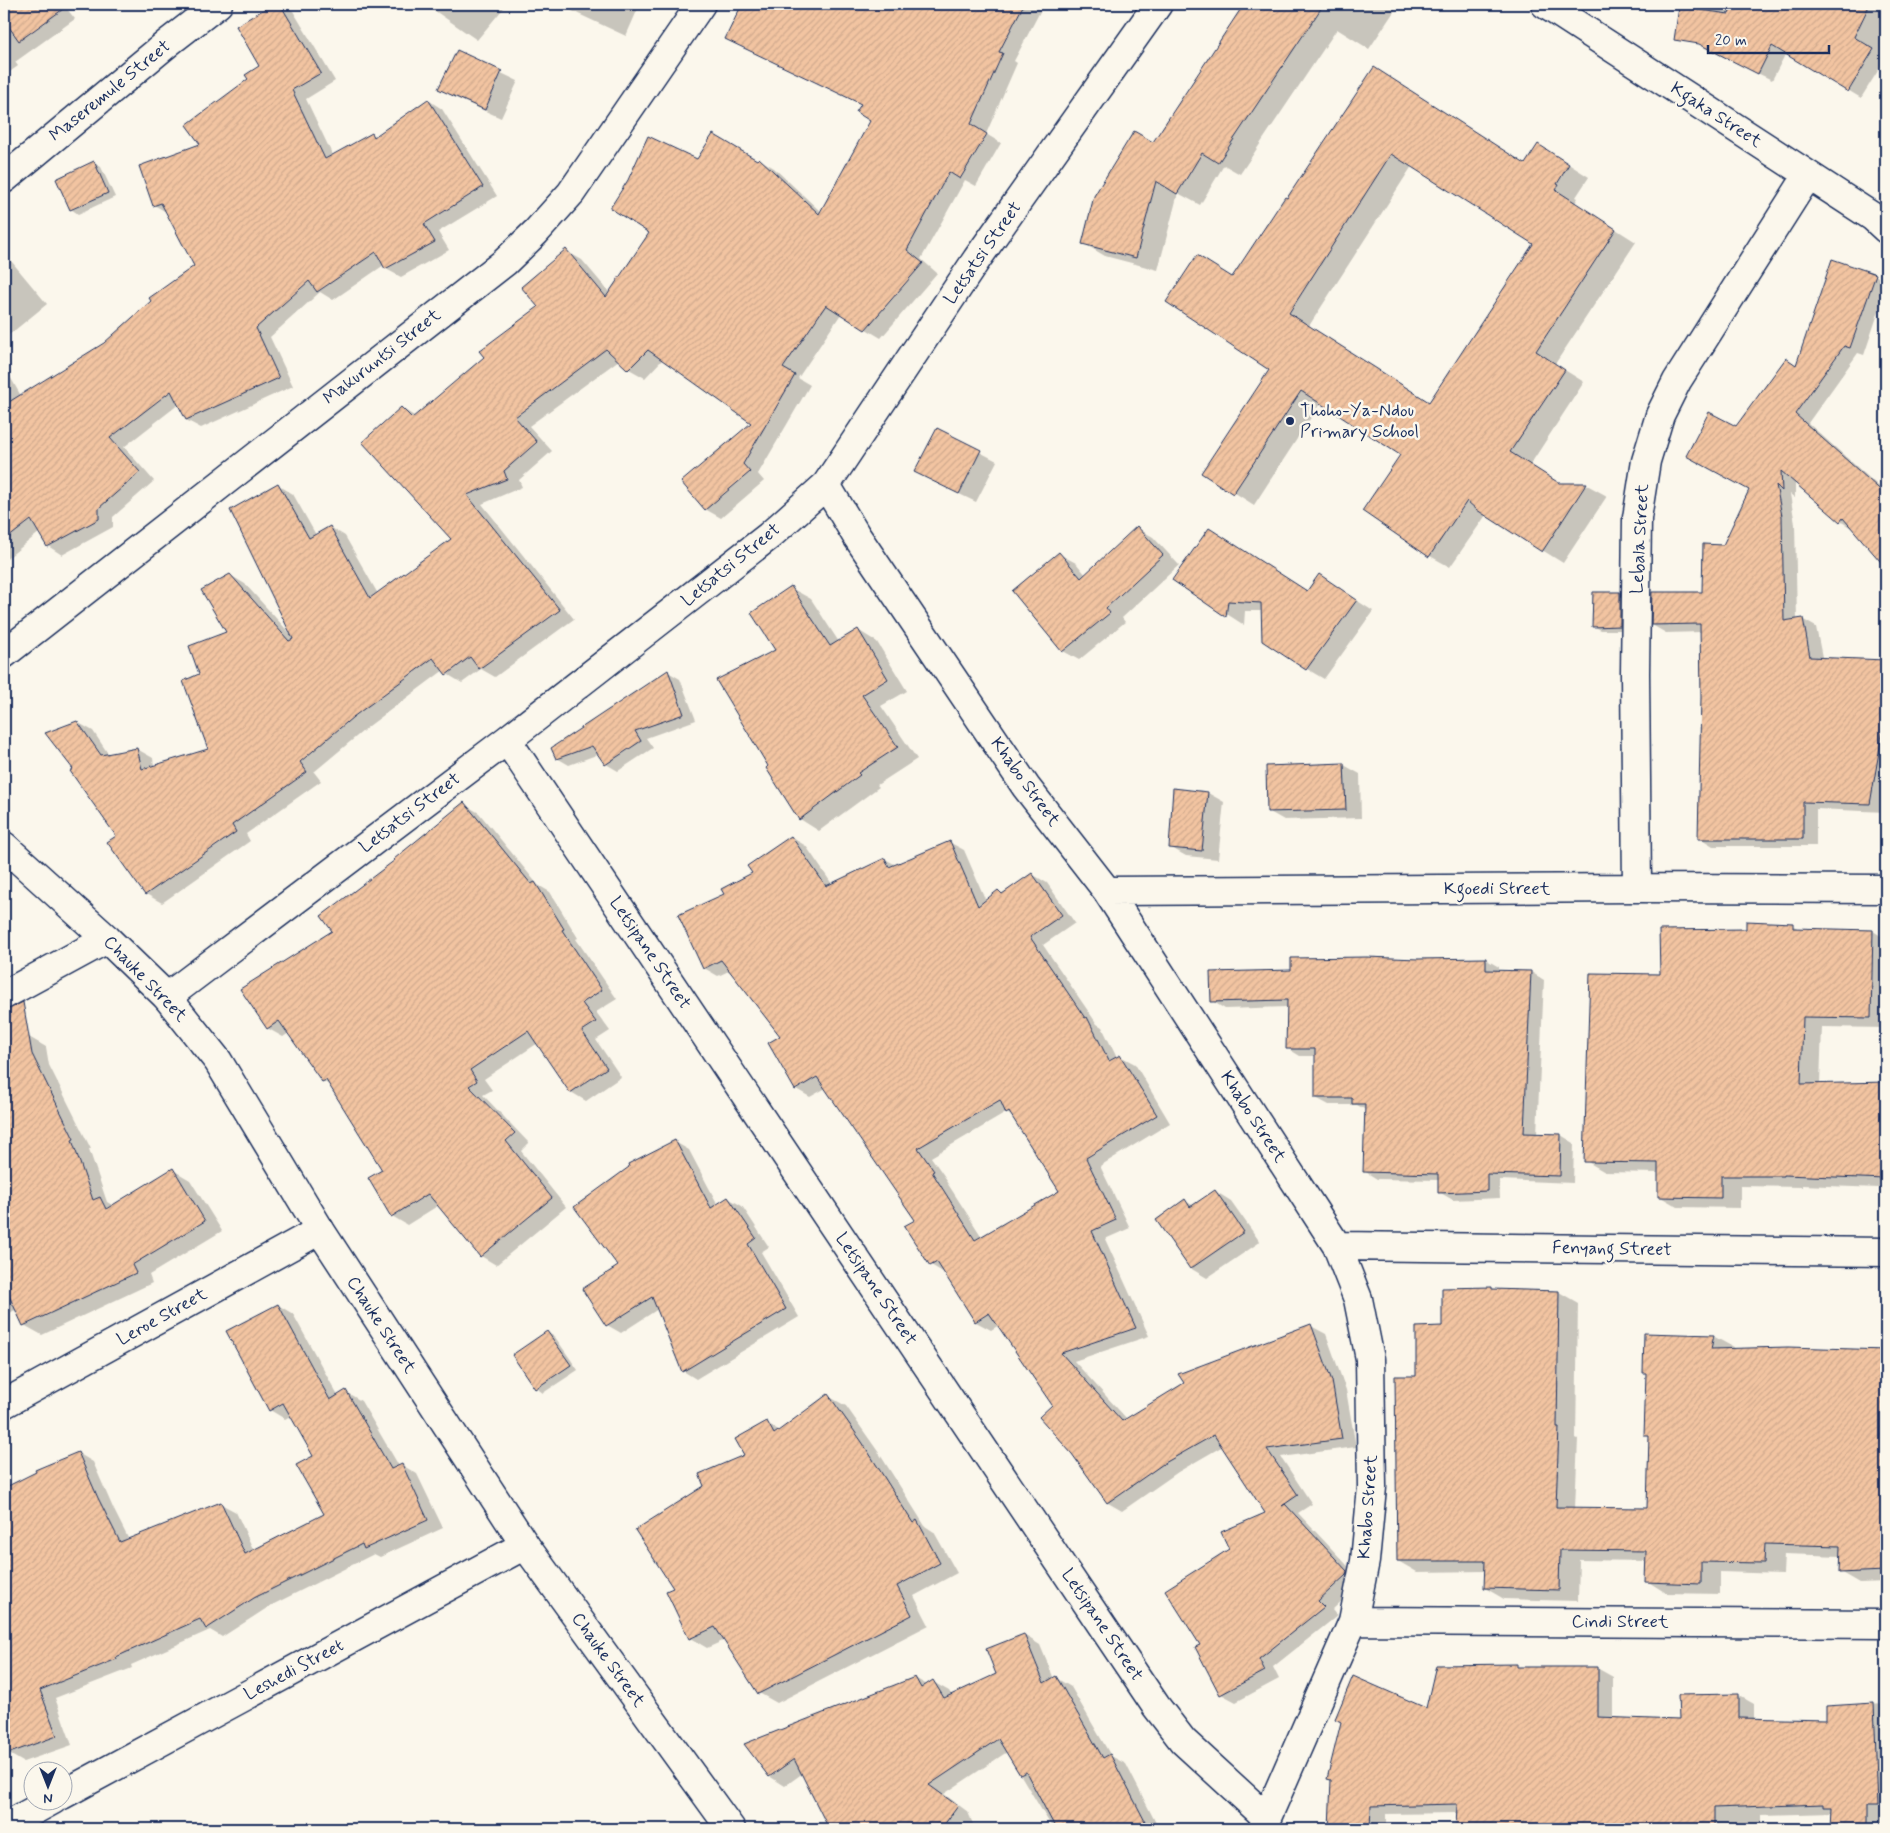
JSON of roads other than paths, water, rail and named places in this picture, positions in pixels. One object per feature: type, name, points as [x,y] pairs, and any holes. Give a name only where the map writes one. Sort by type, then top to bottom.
[{"type":"street","name":"Maseremule Street","points":[[4,178],[218,4]]},
{"type":"street","name":"Makuruntsi Street","points":[[4,654],[511,256],[536,232],[571,193],[701,4]]},
{"type":"street","name":"Letsatsi Street","points":[[167,997],[507,740],[769,536],[826,485],[977,259],[1158,4]]},
{"type":"street","name":"Kgaka Street","points":[[1545,4],[1873,217],[1886,229]]},
{"type":"street","name":"Lebala Street","points":[[1637,888],[1635,673],[1637,518],[1646,461],[1660,415],[1677,381],[1808,175]]},
{"type":"street","name":"Khabo Street","points":[[826,485],[856,535],[1026,787],[1107,891],[1337,1246],[1358,1299],[1370,1359],[1372,1487],[1365,1561],[1353,1621],[1264,1824]]},
{"type":"street","name":"Letsipane Street","points":[[507,740],[1156,1706],[1183,1741],[1264,1824]]},
{"type":"street","name":"Chauke Street","points":[[4,846],[107,939],[167,997],[218,1061],[320,1230],[525,1544],[731,1829]]},
{"type":"street","name":"Kgoedi Street","points":[[1107,891],[1637,888],[1886,889]]},
{"type":"street","points":[[4,995],[107,939]]},
{"type":"street","name":"Leroe Street","points":[[4,1404],[320,1230]]},
{"type":"street","name":"Fenyang Street","points":[[1337,1246],[1886,1252]]},
{"type":"street","name":"Leshedi Street","points":[[72,1790],[525,1544]]},
{"type":"street","name":"Cindi Street","points":[[1353,1621],[1886,1624]]},
{"type":"street","points":[[4,1827],[35,1810]]},
{"type":"place","name":"Thoho-Ya-Ndou Primary School","points":[[1290,421]]}]
